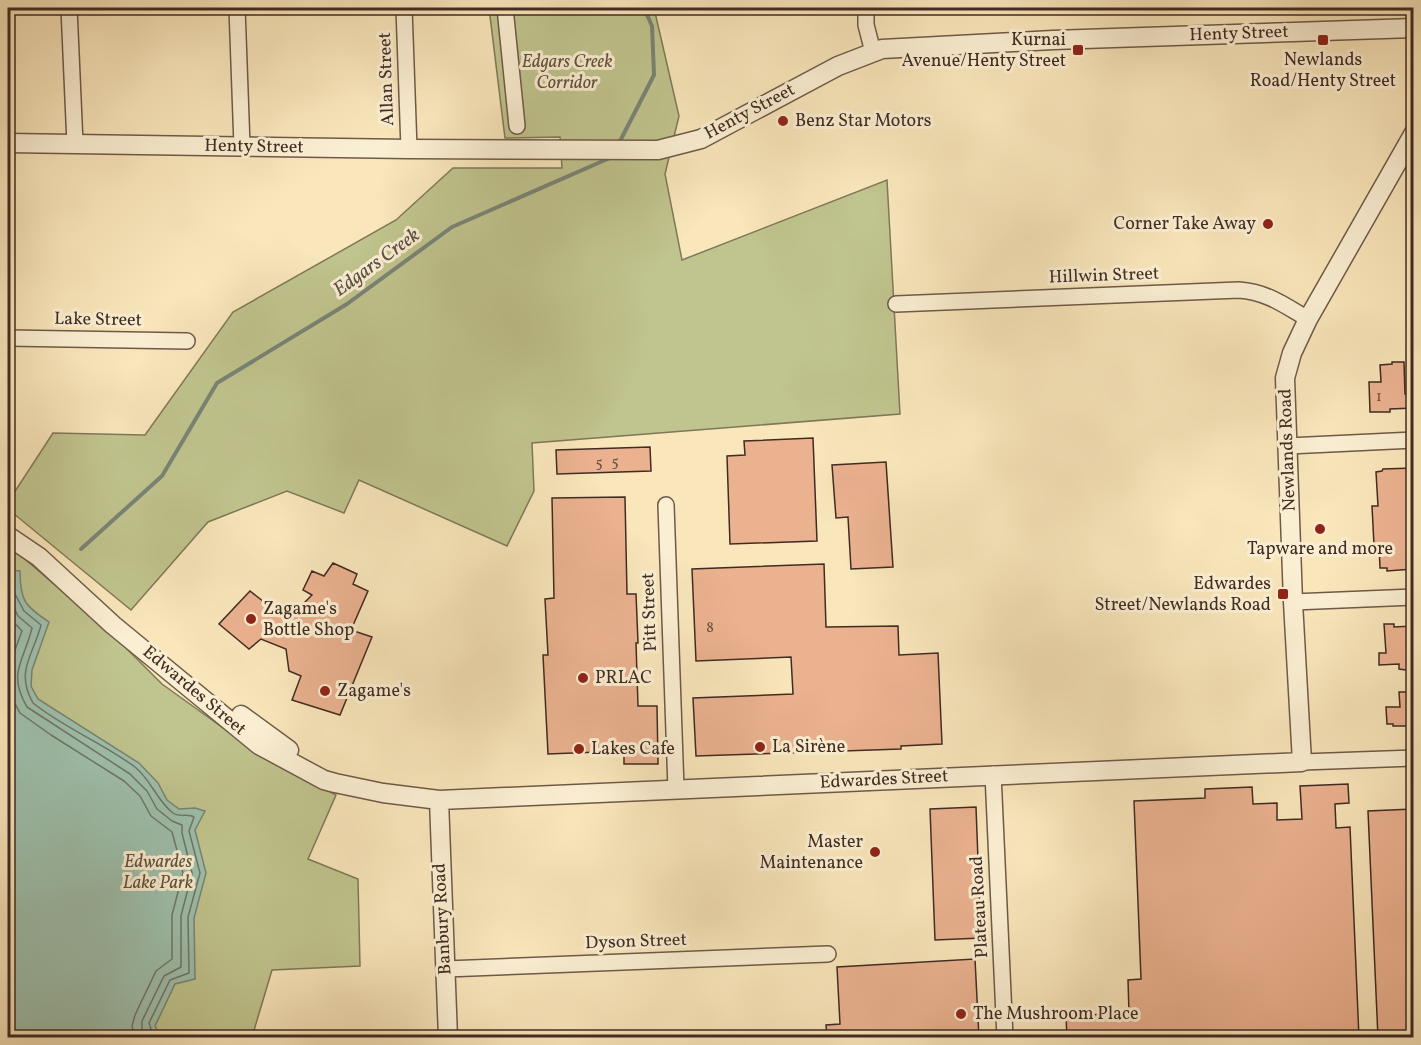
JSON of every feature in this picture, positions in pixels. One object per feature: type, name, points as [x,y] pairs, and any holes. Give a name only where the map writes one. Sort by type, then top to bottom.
[{"type":"street","points":[[69,8],[75,144]]},
{"type":"street","points":[[237,8],[242,146]]},
{"type":"street","name":"Allan Street","points":[[404,8],[409,149]]},
{"type":"street","points":[[505,8],[517,126]]},
{"type":"street","points":[[866,8],[866,25],[873,52]]},
{"type":"street","name":"Henty Street","points":[[8,144],[658,150],[701,139],[806,82],[873,52],[912,47],[1413,28]]},
{"type":"street","name":"Newlands Road","points":[[1302,762],[1293,602],[1286,378],[1292,353],[1308,319],[1413,133]]},
{"type":"street","name":"Hillwin Street","points":[[896,304],[1239,290],[1258,291],[1308,319]]},
{"type":"street","name":"Lake Street","points":[[8,338],[187,340]]},
{"type":"street","points":[[1287,446],[1413,440]]},
{"type":"street","name":"Pitt Street","points":[[666,505],[676,789]]},
{"type":"street","name":"Edwardes Street","points":[[8,537],[124,620],[267,735],[292,752],[335,773],[355,787],[383,793],[439,800],[993,774],[1413,758]]},
{"type":"street","points":[[1293,602],[1413,597]]},
{"type":"street","name":"Plateau Road","points":[[993,774],[1005,1038]]},
{"type":"street","name":"Banbury Road","points":[[439,800],[448,1038]]},
{"type":"street","name":"Dyson Street","points":[[446,969],[828,954]]},
{"type":"green space","name":"Edgars Creek Corridor","points":[[489,8],[654,8],[679,116],[665,174],[682,260],[887,180],[900,414],[532,443],[534,491],[507,546],[359,480],[344,513],[287,491],[208,522],[131,610],[8,509],[8,502],[53,433],[145,435],[233,312],[396,220],[453,168],[562,168],[560,137],[505,138]]},
{"type":"green space","name":"Edwardes Lake Park","points":[[8,548],[20,555],[109,631],[162,684],[254,750],[336,795],[308,859],[358,879],[360,966],[272,970],[252,1037],[8,1037]]},
{"type":"water","points":[[8,570],[20,571],[21,589],[26,602],[34,612],[49,622],[32,670],[31,686],[38,699],[139,763],[158,783],[167,800],[179,809],[195,808],[205,811],[195,830],[206,873],[194,918],[195,979],[175,984],[155,1026],[161,1037],[8,1037]]},
{"type":"building","points":[[1392,362],[1404,362],[1405,394],[1413,394],[1413,408],[1390,409],[1390,412],[1370,412],[1369,382],[1381,382],[1380,365],[1392,364]]},
{"type":"building","points":[[813,438],[817,541],[730,544],[727,456],[745,455],[744,441]]},
{"type":"building","points":[[650,447],[651,471],[557,474],[556,450]]},
{"type":"building","points":[[886,462],[893,567],[851,569],[848,517],[836,518],[832,465]]},
{"type":"building","points":[[1413,468],[1413,569],[1387,571],[1387,568],[1380,568],[1379,545],[1374,545],[1372,506],[1378,506],[1376,472],[1383,469]]},
{"type":"building","points":[[625,497],[627,594],[636,594],[638,706],[657,706],[658,764],[624,764],[624,751],[548,754],[543,655],[548,655],[545,599],[554,598],[552,498]]},
{"type":"building","points":[[333,563],[357,574],[353,584],[368,591],[351,630],[372,637],[340,715],[292,700],[301,676],[289,671],[286,649],[261,639],[249,649],[219,624],[250,591],[278,613],[283,606],[295,612],[312,595],[303,590],[312,571],[324,576]]},
{"type":"building","points":[[824,564],[826,627],[898,626],[899,655],[938,653],[942,744],[901,746],[901,749],[696,756],[693,698],[793,694],[791,657],[696,661],[692,569]]},
{"type":"building","points":[[1384,624],[1394,624],[1394,627],[1413,626],[1413,671],[1399,669],[1399,664],[1379,665],[1379,653],[1386,653]]},
{"type":"building","points":[[1399,692],[1413,692],[1413,726],[1387,724],[1386,707],[1400,707]]},
{"type":"building","points":[[1348,784],[1349,803],[1335,804],[1336,828],[1350,827],[1359,1038],[1067,1038],[1066,1016],[1129,1013],[1128,980],[1141,979],[1134,801],[1205,798],[1205,789],[1252,787],[1253,804],[1277,803],[1277,820],[1302,819],[1300,786]]},
{"type":"building","points":[[976,807],[981,938],[935,940],[930,809]]},
{"type":"building","points":[[1413,809],[1413,1038],[1378,1038],[1368,811]]},
{"type":"building","points":[[975,959],[979,1038],[827,1038],[826,1025],[840,1024],[837,967]]},
{"type":"waterway","name":"Edgars Creek","points":[[618,145],[654,75],[652,26],[644,8]]},
{"type":"waterway","name":"Edgars Creek","points":[[81,549],[162,476],[217,383],[347,304],[452,227],[612,157]]},
{"type":"place","name":"Newlands Road/Henty Street","points":[[1323,40]]},
{"type":"place","name":"Kurnai Avenue/Henty Street","points":[[1078,50]]},
{"type":"place","name":"Benz Star Motors","points":[[783,121]]},
{"type":"place","name":"Corner Take Away","points":[[1268,224]]},
{"type":"place","name":"Tapware and more","points":[[1320,529]]},
{"type":"place","name":"Edwardes Street/Newlands Road","points":[[1283,594]]},
{"type":"place","name":"Zagame's Bottle Shop","points":[[251,619]]},
{"type":"place","name":"PRLAC","points":[[583,678]]},
{"type":"place","name":"Zagame's","points":[[325,691]]},
{"type":"place","name":"La Sirène","points":[[760,747]]},
{"type":"place","name":"Lakes Cafe","points":[[579,749]]},
{"type":"place","name":"Master Maintenance","points":[[875,852]]},
{"type":"place","name":"The Mushroom Place","points":[[961,1014]]}]
